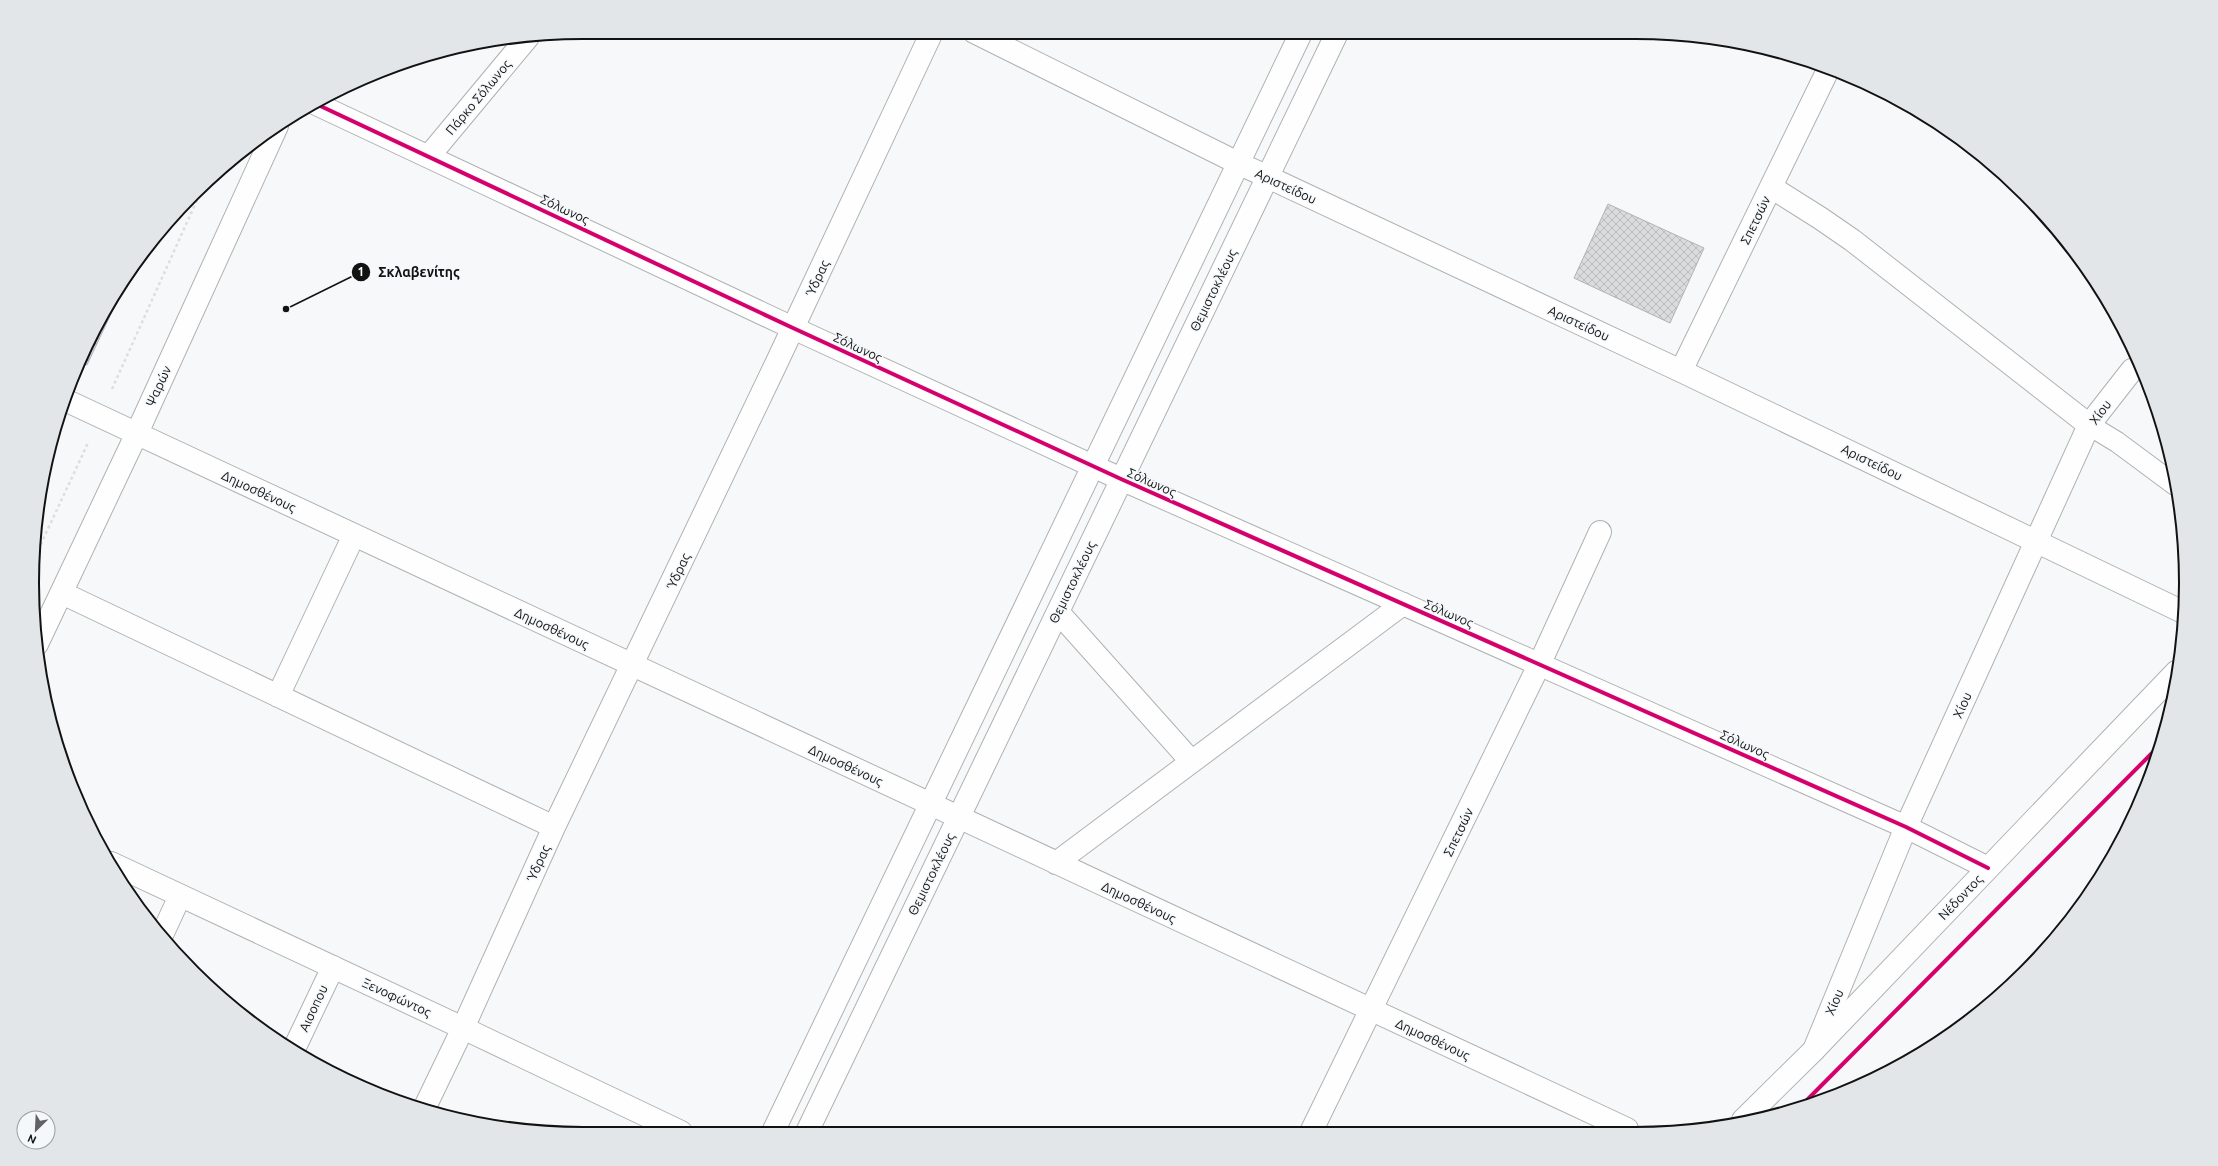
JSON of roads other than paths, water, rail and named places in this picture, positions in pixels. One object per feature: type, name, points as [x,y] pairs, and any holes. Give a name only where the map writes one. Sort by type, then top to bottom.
[{"type":"street","name":"Ύδρας","points":[[427,1103],[463,1028],[554,827],[633,665],[929,39]]},
{"type":"street","name":"Αριστείδου","points":[[988,39],[1267,177],[1681,371],[2178,610]]},
{"type":"street","points":[[775,1127],[1298,39]]},
{"type":"street","name":"Θεμιστοκλέους","points":[[809,1127],[1334,39]]},
{"type":"street","name":"Πάρκο Σόλωνος","points":[[429,156],[523,43]]},
{"type":"street","name":"Σπετσών","points":[[1681,371],[1826,74]]},
{"type":"street","name":"Σόλωνος","points":[[321,106],[793,328],[1121,479],[1540,663],[1906,827],[1988,868]]},
{"type":"street","name":"Ψαρών","points":[[42,634],[137,433],[272,137]]},
{"type":"street","points":[[1771,188],[1820,218],[1852,240],[2089,425]]},
{"type":"street","name":"Χίου","points":[[1813,1051],[1906,827],[2089,425],[2132,370]]},
{"type":"street","name":"Δημοσθένους","points":[[70,402],[1621,1127]]},
{"type":"street","name":"Σπετσών","points":[[1313,1127],[1540,663],[1600,532]]},
{"type":"street","points":[[278,696],[354,535]]},
{"type":"street","points":[[62,593],[554,827]]},
{"type":"street","points":[[1056,862],[1403,604]]},
{"type":"street","points":[[1058,612],[1191,761]]},
{"type":"street","name":"Νέδοντος","points":[[1748,1115],[1813,1051],[2171,678]]},
{"type":"street","name":"Ξενοφώντος","points":[[120,867],[671,1127]]},
{"type":"street","points":[[164,930],[180,896]]},
{"type":"street","name":"Αισοπου","points":[[296,1045],[333,967]]},
{"type":"lane","points":[[2089,425],[2117,442],[2170,481]]},
{"type":"place","name":"Σκλαβενίτης","points":[[286,309]]}]
